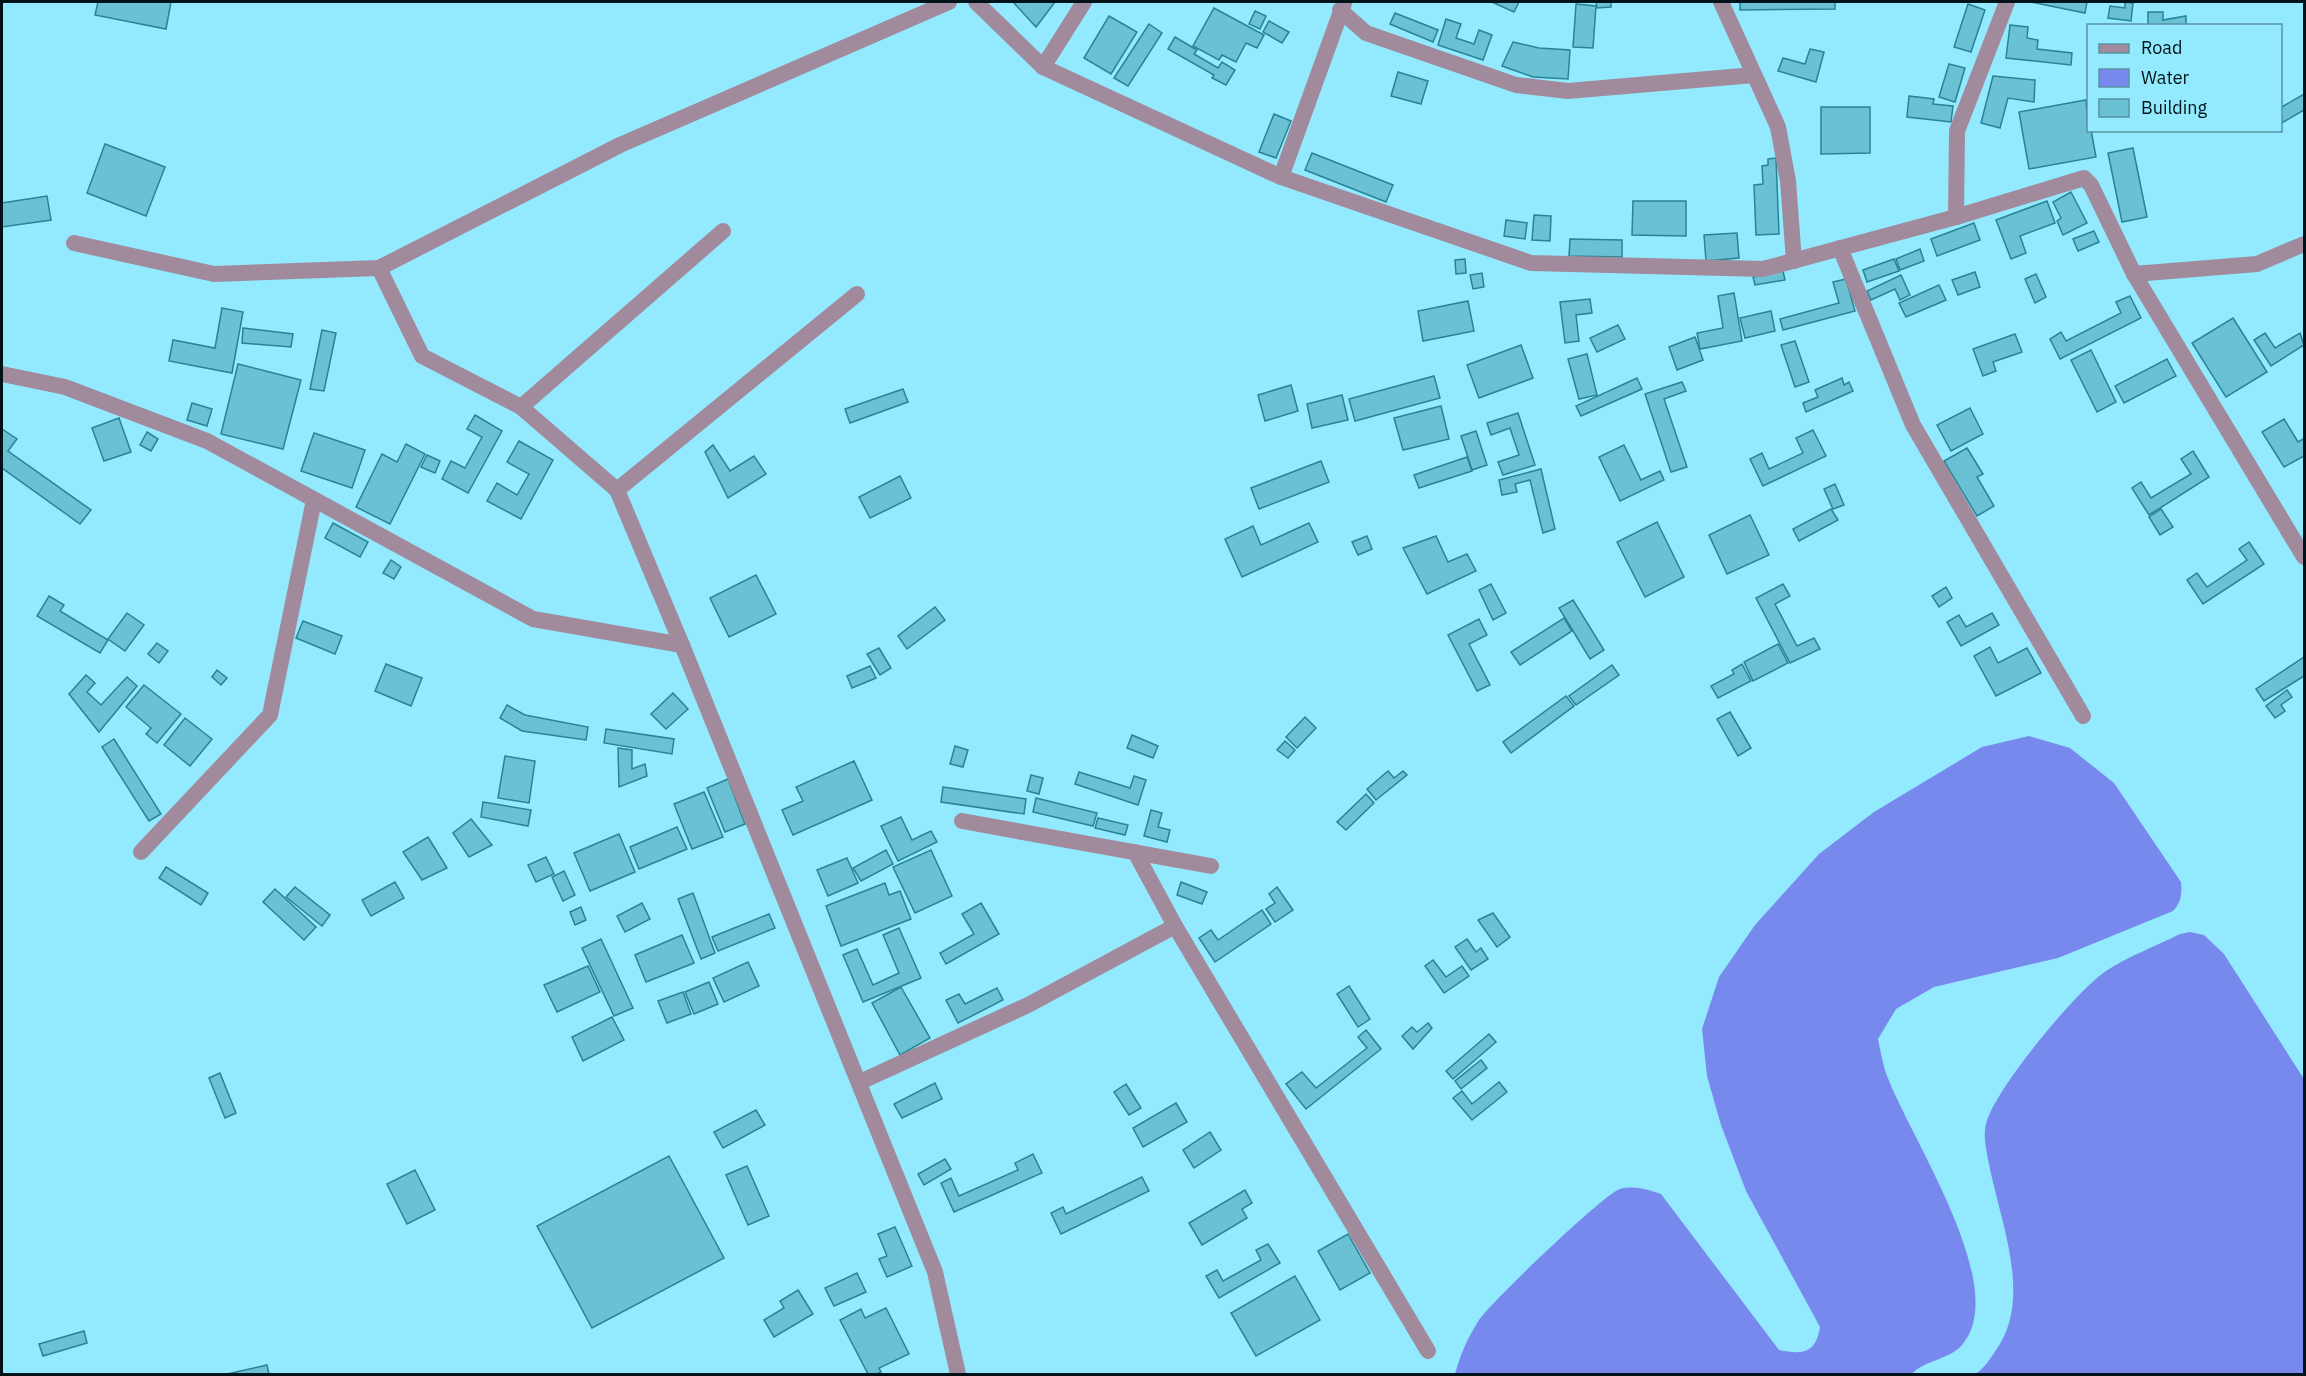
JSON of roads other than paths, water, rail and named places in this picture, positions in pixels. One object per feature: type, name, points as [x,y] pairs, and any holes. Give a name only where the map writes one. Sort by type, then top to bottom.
[{"type":"street","points":[[74,243],[214,274],[379,268],[620,145],[949,2]]},
{"type":"street","points":[[976,2],[987,9],[1043,67],[1281,177],[1531,263],[1763,269],[1956,217],[2084,177],[2091,185],[2134,274],[2304,557]]},
{"type":"street","points":[[1043,67],[1084,2]]},
{"type":"street","points":[[1721,2],[1778,127],[1788,181],[1794,261]]},
{"type":"street","points":[[1956,217],[1957,131],[2007,2]]},
{"type":"street","points":[[1281,177],[1343,6],[1366,33],[1516,85],[1568,91],[1754,75]]},
{"type":"street","points":[[521,407],[723,231]]},
{"type":"street","points":[[2134,274],[2257,264],[2304,244]]},
{"type":"street","points":[[1840,248],[1913,425],[2083,716]]},
{"type":"street","points":[[379,268],[422,356],[521,407],[617,490],[860,1082],[935,1272],[958,1374]]},
{"type":"street","points":[[617,490],[857,294]]},
{"type":"street","points":[[2,374],[65,387],[207,441],[533,618],[682,645]]},
{"type":"street","points":[[141,852],[270,715],[314,500]]},
{"type":"street","points":[[963,821],[1211,866]]},
{"type":"street","points":[[1135,852],[1175,926],[1428,1351]]},
{"type":"street","points":[[860,1082],[1028,1005],[1175,926]]},
{"type":"water","points":[[2029,736],[2070,748],[2114,783],[2181,882],[2181,895],[2173,911],[2058,958],[1934,987],[1896,1009],[1878,1039],[1885,1070],[1896,1097],[1932,1168],[1965,1248],[1974,1286],[1974,1319],[1962,1345],[1950,1354],[1917,1369],[1912,1374],[1455,1374],[1468,1340],[1479,1320],[1488,1310],[1524,1272],[1593,1209],[1610,1195],[1625,1188],[1641,1188],[1661,1194],[1779,1350],[1801,1352],[1812,1347],[1820,1327],[1746,1191],[1721,1125],[1707,1076],[1702,1029],[1719,977],[1755,925],[1819,854],[1874,812],[1982,747]]},
{"type":"water","points":[[2190,932],[2204,935],[2224,954],[2304,1079],[2304,1374],[1975,1374],[1996,1350],[2006,1331],[2012,1310],[2012,1266],[1985,1144],[1986,1124],[1992,1108],[2038,1042],[2093,982],[2106,971],[2124,961],[2180,934]]}]
